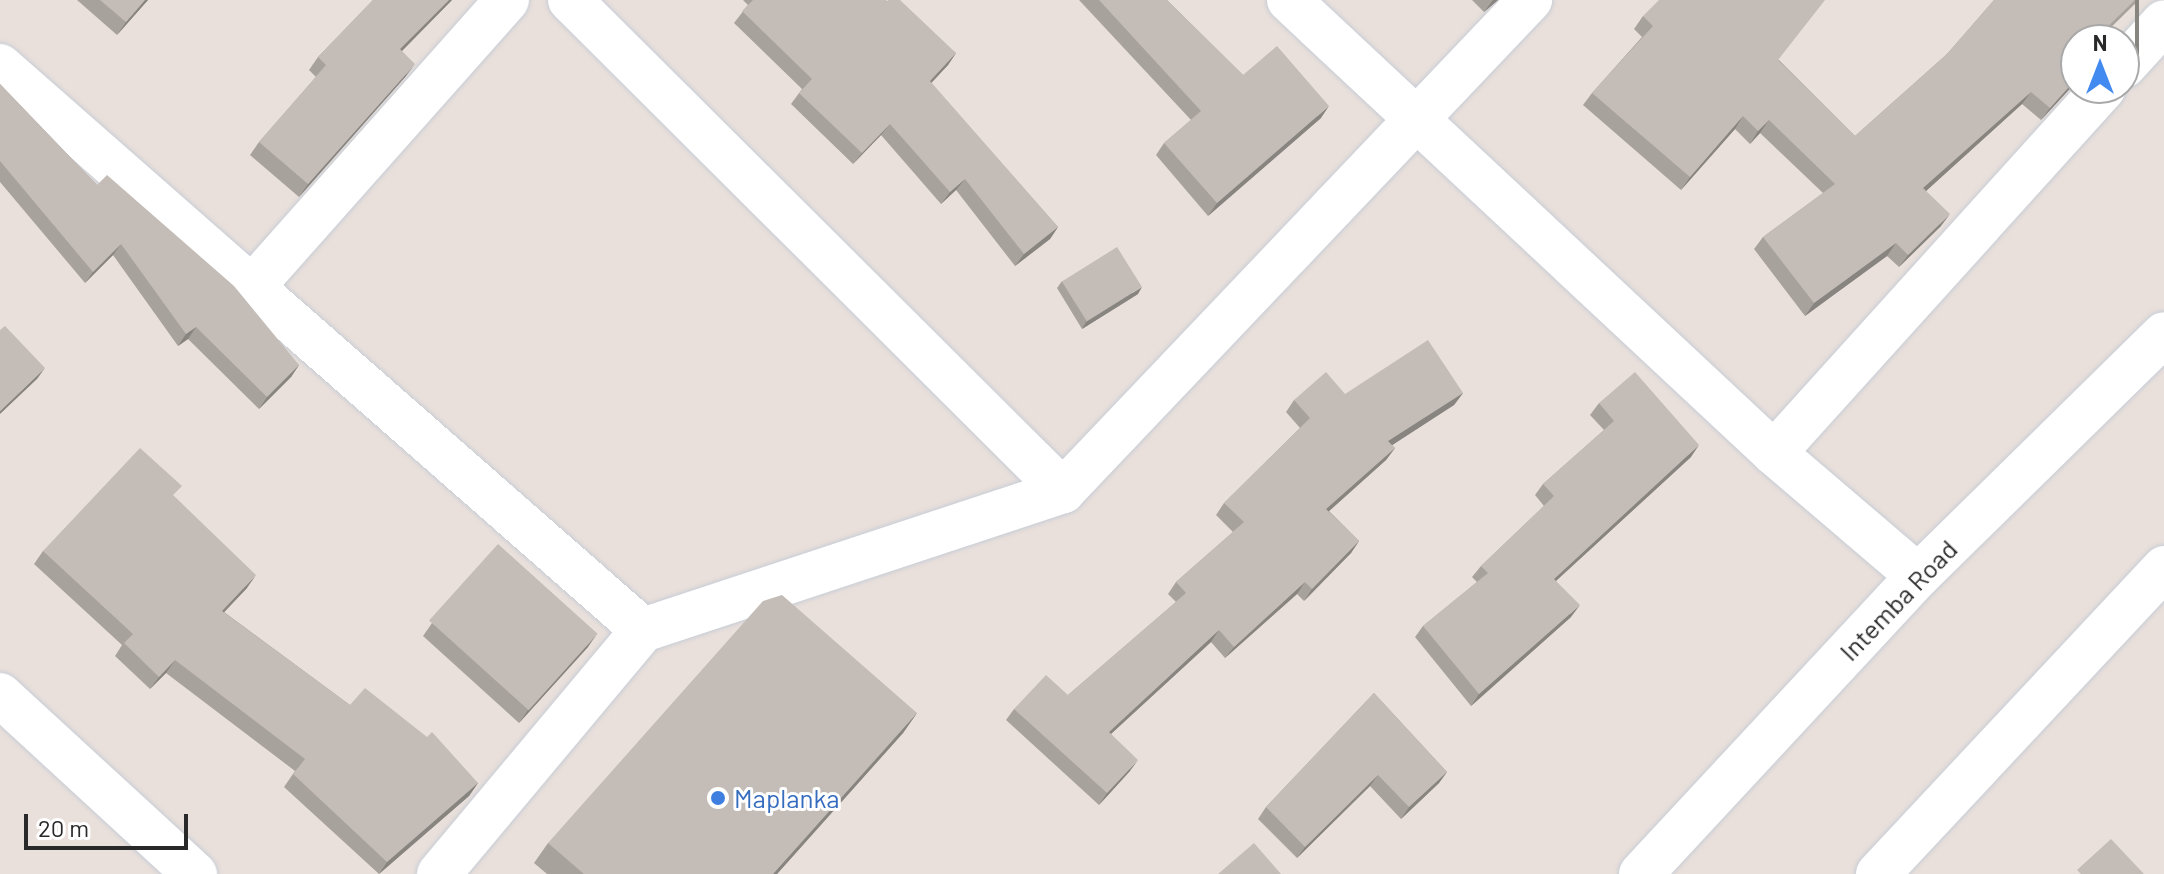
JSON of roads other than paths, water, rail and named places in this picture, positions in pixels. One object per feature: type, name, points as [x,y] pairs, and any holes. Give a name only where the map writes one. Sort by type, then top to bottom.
[{"type":"street","points":[[252,287],[507,0]]},
{"type":"street","points":[[570,0],[1063,491]]},
{"type":"street","points":[[1289,0],[1774,453],[1918,576]]},
{"type":"street","points":[[439,874],[643,630],[1063,491],[1530,0]]},
{"type":"street","points":[[2140,48],[2164,22]]},
{"type":"street","points":[[0,66],[643,630]]},
{"type":"street","points":[[1774,453],[2090,104]]},
{"type":"street","name":"Intemba Road","points":[[1641,874],[1918,576],[2164,334]]},
{"type":"street","points":[[1878,874],[2164,568]]},
{"type":"street","points":[[0,695],[195,874]]},
{"type":"place","name":"Maplanka","points":[[718,798]]}]
